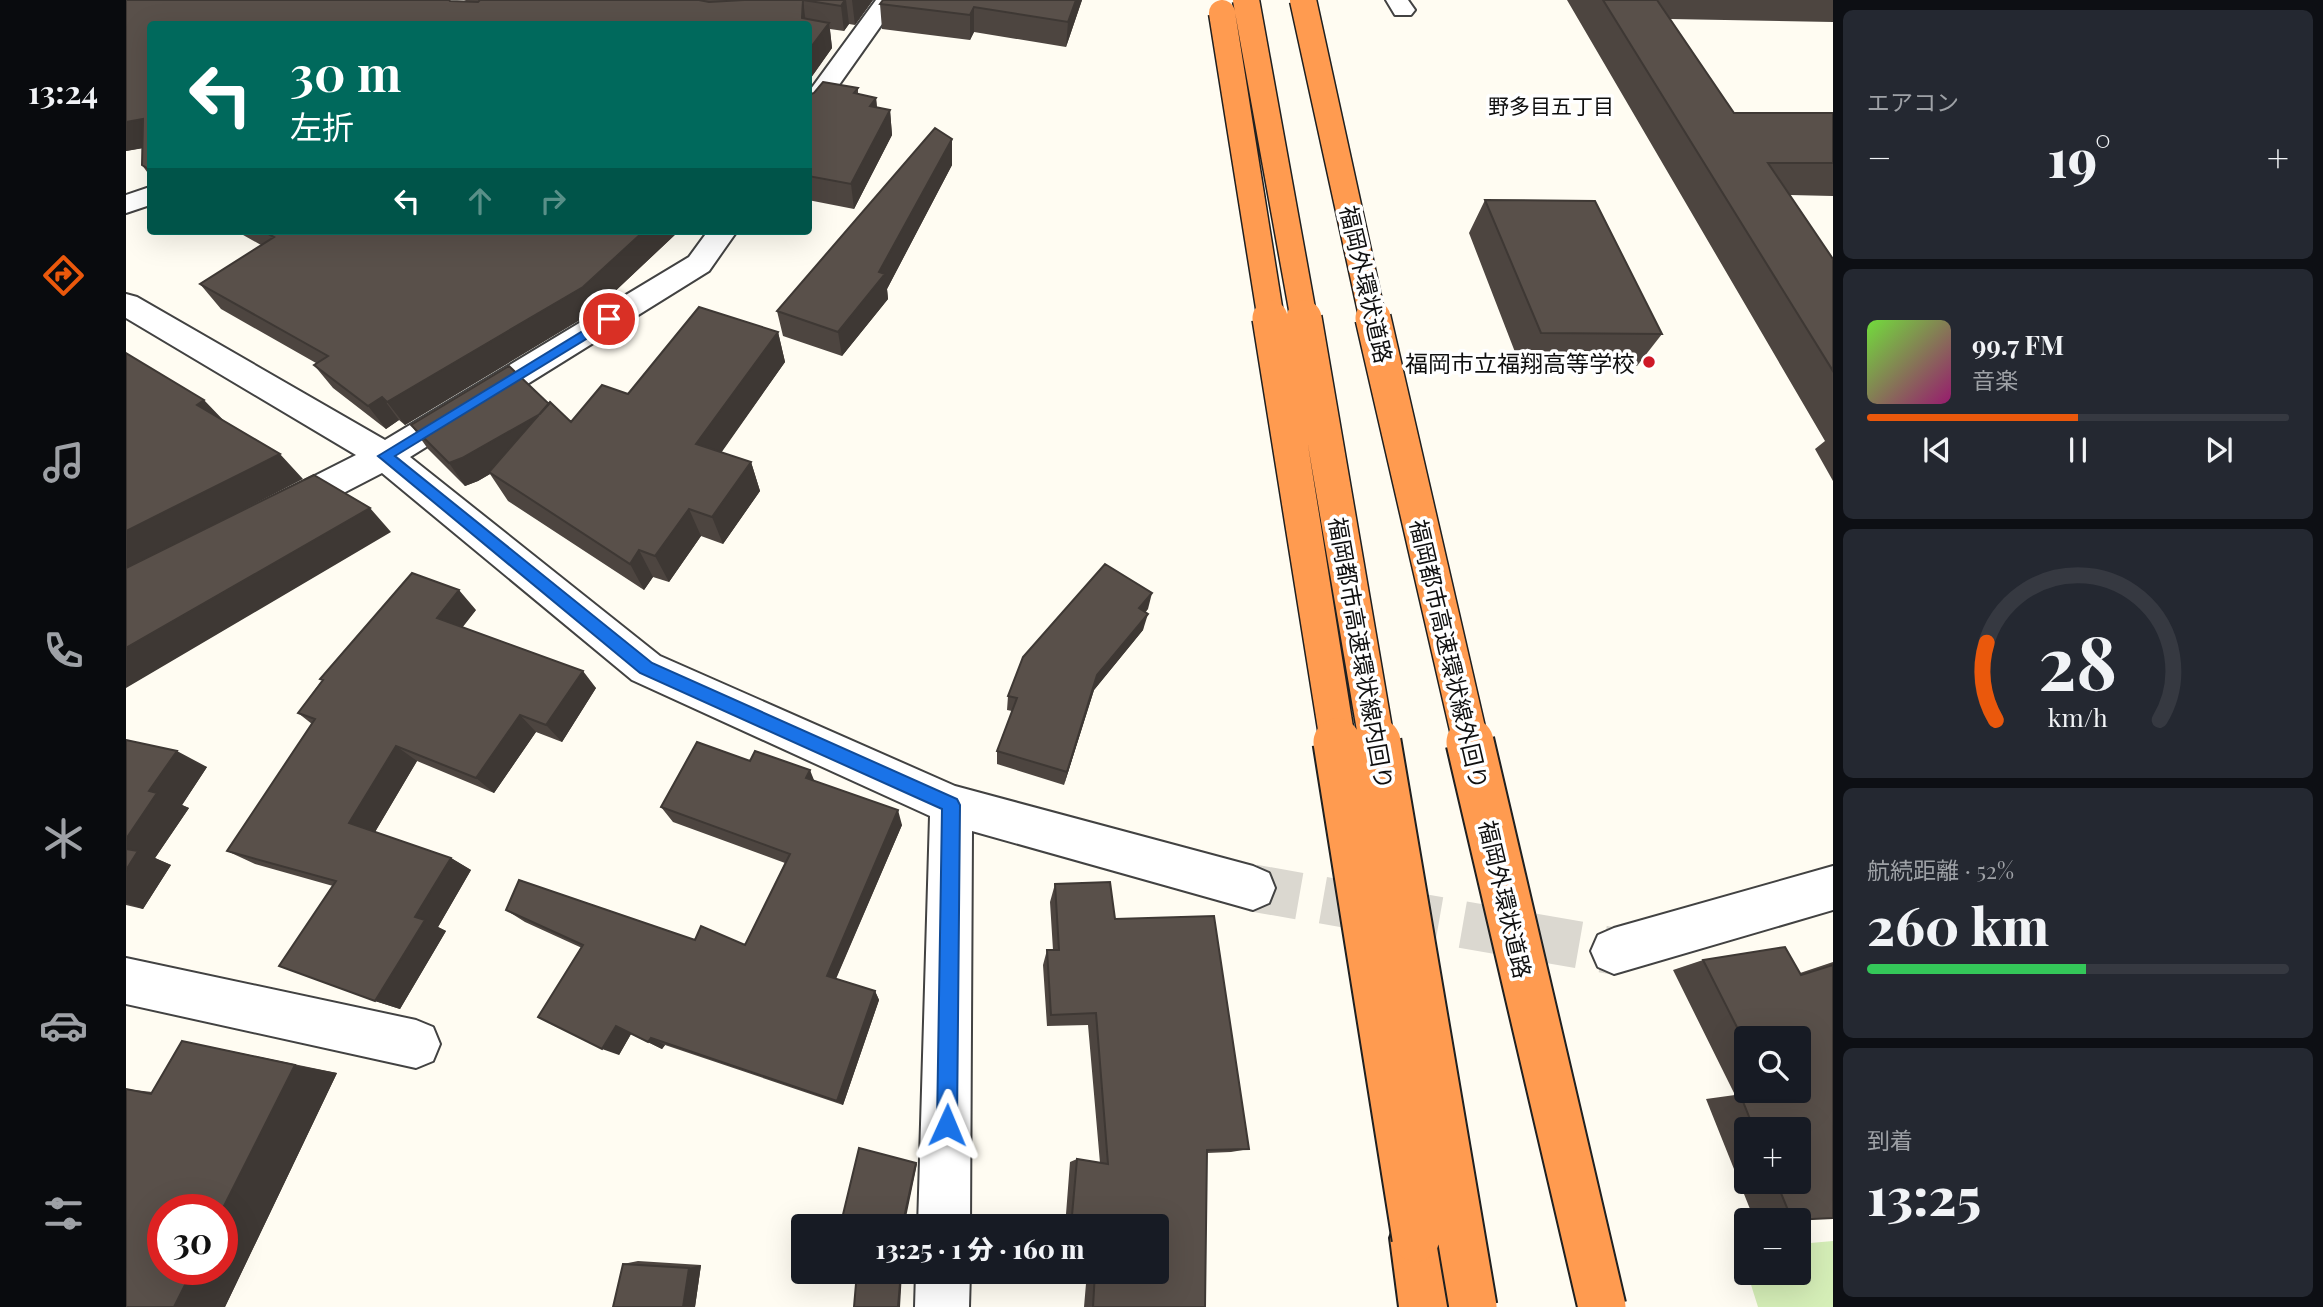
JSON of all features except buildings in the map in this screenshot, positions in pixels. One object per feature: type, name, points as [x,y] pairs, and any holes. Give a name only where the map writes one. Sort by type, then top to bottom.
[{"type":"highway","points":[[1220,0],[1426,1307]]},
{"type":"highway","points":[[1239,0],[1257,64]]},
{"type":"highway","name":"福岡都市高速環状線内回り","points":[[1246,0],[1323,427],[1473,1307]]},
{"type":"highway","name":"福岡都市高速環状線外回り","points":[[1302,0],[1395,419],[1600,1307]]},
{"type":"highway","name":"福岡外環状道路","points":[[1302,0],[1600,1307]]},
{"type":"highway","points":[[1326,0],[1357,122],[1377,242],[1395,419]]},
{"type":"street","points":[[812,106],[888,0]]},
{"type":"street","points":[[833,39],[858,43]]},
{"type":"street","points":[[126,204],[147,197]]},
{"type":"street","points":[[253,523],[385,456],[699,264],[720,235]]},
{"type":"street","points":[[126,304],[385,456],[646,668],[951,805],[1253,887]]},
{"type":"street","points":[[944,1214],[951,805]]},
{"type":"street","points":[[1615,951],[1833,888]]},
{"type":"street","points":[[126,981],[416,1044]]},
{"type":"street","points":[[943,1284],[943,1307]]},
{"type":"green space","points":[[1833,1241],[1833,1307],[1758,1307],[1751,1285],[1811,1285],[1811,1243]]},
{"type":"tunnel","points":[[1253,888],[1614,951]]},
{"type":"place","name":"福岡市立福翔高等学校","points":[[1649,362]]},
{"type":"district","name":"野多目五丁目","points":[[1551,105]]},
{"type":"route","points":[[609,319],[385,456],[646,668],[951,805],[947,1125]]}]
